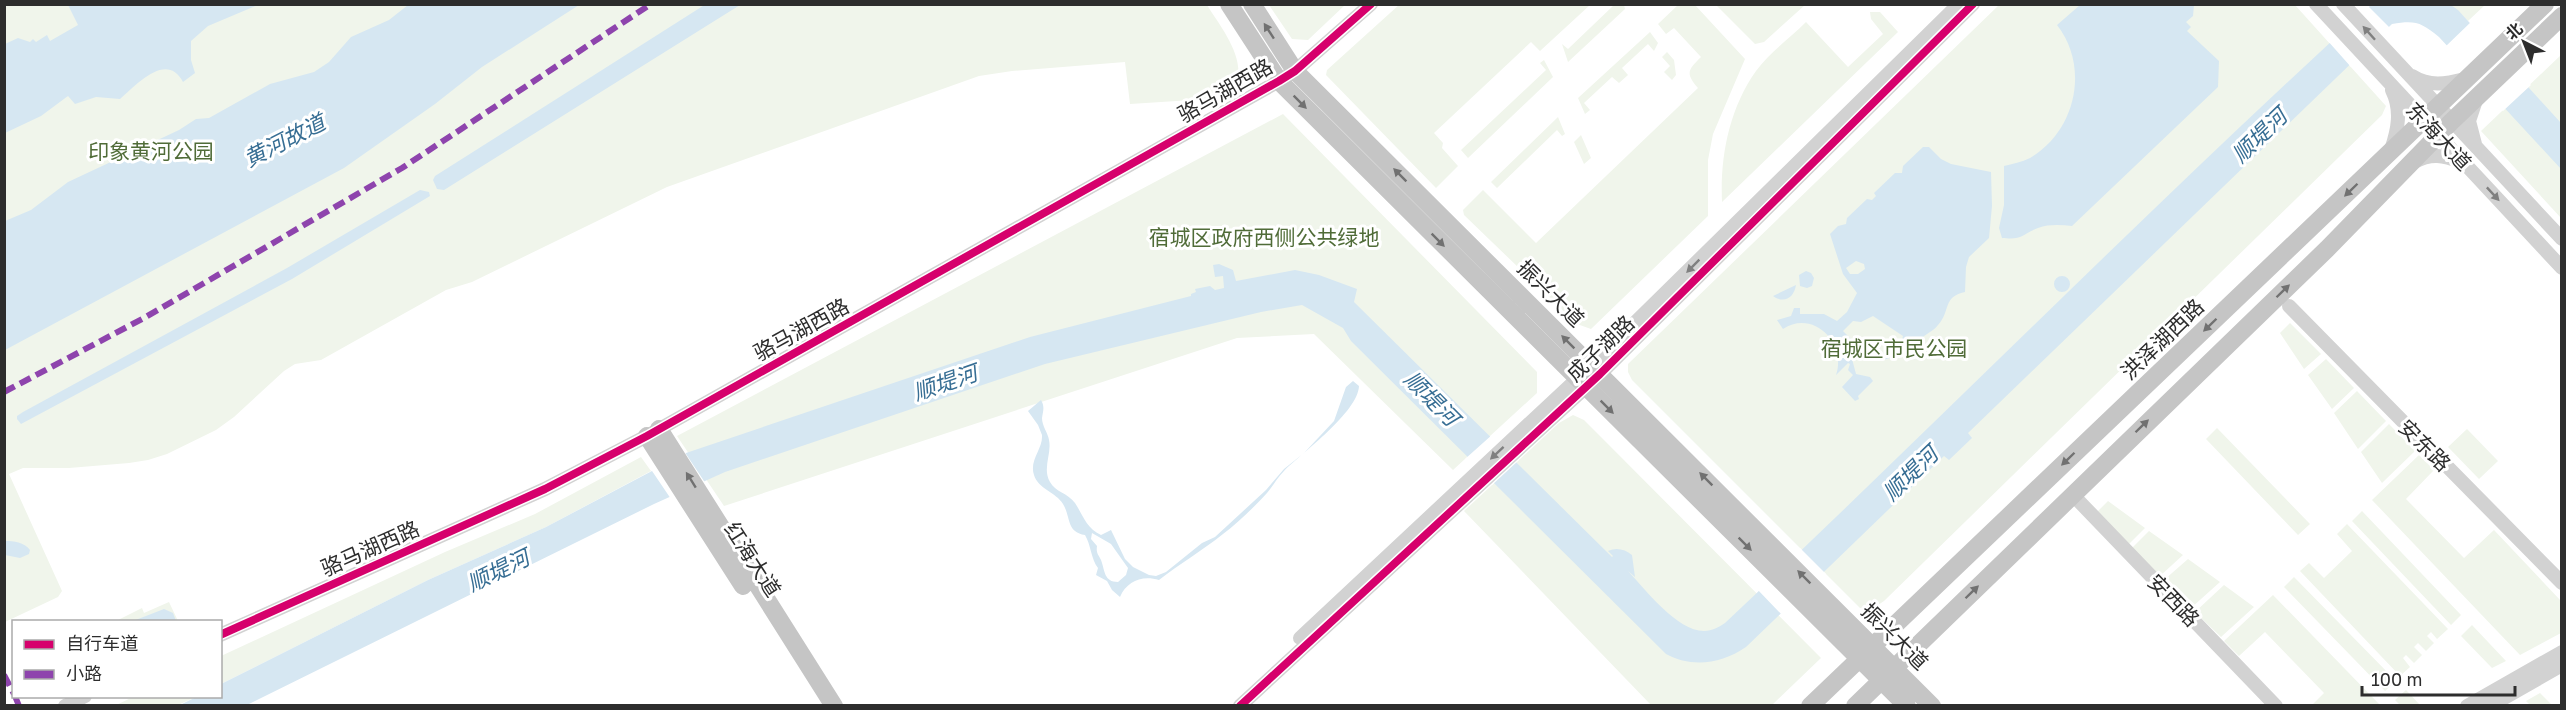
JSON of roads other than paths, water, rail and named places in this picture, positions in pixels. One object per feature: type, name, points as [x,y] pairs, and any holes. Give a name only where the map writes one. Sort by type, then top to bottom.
[{"type":"main road","name":"振兴大道","points":[[1229,4],[1278,81],[1582,382],[1770,557],[1831,604],[1848,621],[1866,651]]},
{"type":"main road","name":"振兴大道","points":[[1252,4],[1295,71],[1596,370],[1770,557],[1823,622],[1866,651],[1917,703]]},
{"type":"main road","name":"洪泽湖西路","points":[[1810,705],[2545,4]]},
{"type":"main road","points":[[1855,705],[2318,257],[2451,122],[2562,16]]},
{"type":"main road","points":[[2486,62],[2484,68],[2489,76],[2500,75]]},
{"type":"main road","points":[[2370,172],[2383,172],[2387,182],[2385,189]]},
{"type":"main road","points":[[653,432],[705,514]]},
{"type":"main road","name":"红海大道","points":[[705,514],[821,705]]},
{"type":"main road","name":"红海大道","points":[[705,514],[834,705]]},
{"type":"main road","points":[[1928,592],[1928,599],[1934,609],[1944,612],[1953,610]]},
{"type":"main road","points":[[1828,688],[1836,672],[1838,654],[1823,622],[1831,604]]},
{"type":"main road","points":[[1848,621],[1864,625],[1877,624],[1906,613]]},
{"type":"main road","points":[[1861,705],[1883,699],[1917,703],[1914,669],[1922,641]]},
{"type":"street","name":"骆马湖西路","points":[[222,634],[545,489],[653,432],[1295,71],[1371,4]]},
{"type":"street","name":"成子湖路","points":[[1596,370],[1959,4]]},
{"type":"street","name":"成子湖路","points":[[1240,705],[1596,370],[1973,4]]},
{"type":"street","name":"东海大道","points":[[2316,4],[2562,267]]},
{"type":"street","name":"东海大道","points":[[2343,4],[2562,239]]},
{"type":"street","points":[[2399,66],[2425,83],[2450,83],[2470,77]]},
{"type":"street","points":[[2383,76],[2398,108],[2395,138],[2390,154]]},
{"type":"street","points":[[2476,149],[2469,127],[2471,112],[2477,97]]},
{"type":"street","points":[[2409,164],[2430,155],[2441,155],[2464,163]]},
{"type":"street","name":"安东路","points":[[2289,306],[2562,583]]},
{"type":"street","name":"成子湖路","points":[[1228,705],[1474,483]]},
{"type":"street","name":"安西路","points":[[2072,494],[2276,705]]},
{"type":"street","points":[[2467,705],[2562,652]]},
{"type":"street","points":[[2490,705],[2562,665]]},
{"type":"street","points":[[65,705],[81,698]]},
{"type":"water","points":[[68,4],[258,5],[208,26],[191,41],[191,60],[195,73],[183,82],[176,73],[169,69],[152,73],[120,99],[96,97],[75,104],[68,96],[41,116],[5,133],[5,44],[18,38],[30,42],[33,39],[36,42],[47,35],[50,41],[78,25]]},
{"type":"water","points":[[706,4],[740,5],[444,190],[437,189],[433,180],[435,176]]},
{"type":"water","name":"黄河故道","points":[[408,5],[579,5],[482,67],[435,104],[344,168],[5,350],[5,221],[31,210],[68,182],[179,130],[196,119],[209,118],[270,84],[314,72],[329,62],[351,37],[389,20]]},
{"type":"water","points":[[2080,5],[2194,5],[2193,16],[2186,22],[2191,27],[2187,31],[2219,61],[2218,87],[2072,226],[2046,226],[2018,238],[2002,238],[1999,228],[2004,205],[2004,166],[2030,158],[2046,146],[2058,132],[2073,97],[2075,78],[2073,60],[2067,42],[2057,25]]},
{"type":"water","name":"顺堤河","points":[[2371,5],[2451,5],[2561,123],[2561,169],[2439,37],[2417,23],[2392,24],[1968,433],[1972,438],[1949,460],[1944,456],[1746,647],[1717,660],[1686,661],[1666,654],[1351,341],[1343,328],[1302,305],[1261,312],[1045,364],[725,472],[654,504],[247,705],[178,706],[194,698],[222,698],[222,683],[428,580],[546,527],[686,453],[1030,337],[1191,296],[1196,292],[1195,289],[1210,286],[1215,290],[1224,288],[1223,276],[1215,277],[1213,265],[1219,264],[1233,270],[1236,281],[1295,270],[1319,275],[1357,289],[1354,302],[1612,557],[1608,551],[1614,549],[1623,550],[1632,555],[1635,577],[1628,571],[1662,608],[1683,624],[1694,629],[1713,630],[1725,623]]},
{"type":"water","points":[[1923,147],[1929,147],[1941,159],[1951,164],[1991,172],[1992,206],[1989,238],[1969,257],[1966,267],[1965,292],[1953,297],[1942,320],[1934,329],[1919,341],[1911,339],[1898,352],[1886,359],[1873,361],[1855,356],[1852,359],[1856,374],[1870,377],[1873,381],[1855,401],[1842,387],[1853,375],[1848,370],[1850,364],[1848,363],[1836,375],[1837,352],[1825,332],[1805,323],[1794,324],[1783,329],[1777,320],[1791,316],[1794,308],[1800,308],[1800,314],[1824,314],[1837,321],[1847,312],[1857,293],[1843,274],[1830,234],[1838,226],[1846,224],[1847,218],[1867,199],[1872,200],[1876,196],[1874,193],[1895,173],[1902,173],[1903,166]],"holes":[[[1856,261],[1864,264],[1865,269],[1858,274],[1850,274],[1846,268]],[[1873,316],[1903,336],[1901,343],[1879,357],[1861,355],[1853,351],[1853,341],[1843,331],[1853,321],[1861,322]]]},
{"type":"water","points":[[420,190],[429,192],[430,196],[292,279],[21,424],[17,419],[17,416],[23,412],[287,268]]},
{"type":"water","points":[[1806,271],[1814,278],[1812,286],[1807,288],[1800,286],[1799,275]]},
{"type":"water","points":[[2062,276],[2068,278],[2070,284],[2068,290],[2062,292],[2056,290],[2054,284],[2056,278]]},
{"type":"water","points":[[1796,285],[1788,298],[1781,299],[1773,296]]},
{"type":"water","points":[[1353,381],[1359,386],[1349,408],[1340,420],[1304,453],[1334,421],[1346,387]]},
{"type":"water","points":[[1041,400],[1042,421],[1049,440],[1047,472],[1050,482],[1075,503],[1088,525],[1096,532],[1101,535],[1111,530],[1125,559],[1133,567],[1156,576],[1166,572],[1202,543],[1215,537],[1266,490],[1284,469],[1303,454],[1279,476],[1267,493],[1246,515],[1215,540],[1159,580],[1147,578],[1131,583],[1120,597],[1107,581],[1096,575],[1098,568],[1089,543],[1085,535],[1075,531],[1072,527],[1063,504],[1036,480],[1033,464],[1042,435],[1028,411]],"holes":[[[1092,533],[1111,544],[1128,568],[1126,575],[1118,582],[1113,582],[1106,575],[1097,546],[1091,539]]]},
{"type":"water","points":[[5,541],[25,545],[30,550],[29,554],[20,558],[5,555]]},
{"type":"water","points":[[164,609],[173,613],[176,620],[136,620]]},
{"type":"park label","name":"印象黄河公园","points":[[151,151]]},
{"type":"park label","name":"宿城区政府西侧公共绿地","points":[[1264,237]]},
{"type":"park label","name":"宿城区市民公园","points":[[1894,348]]}]
